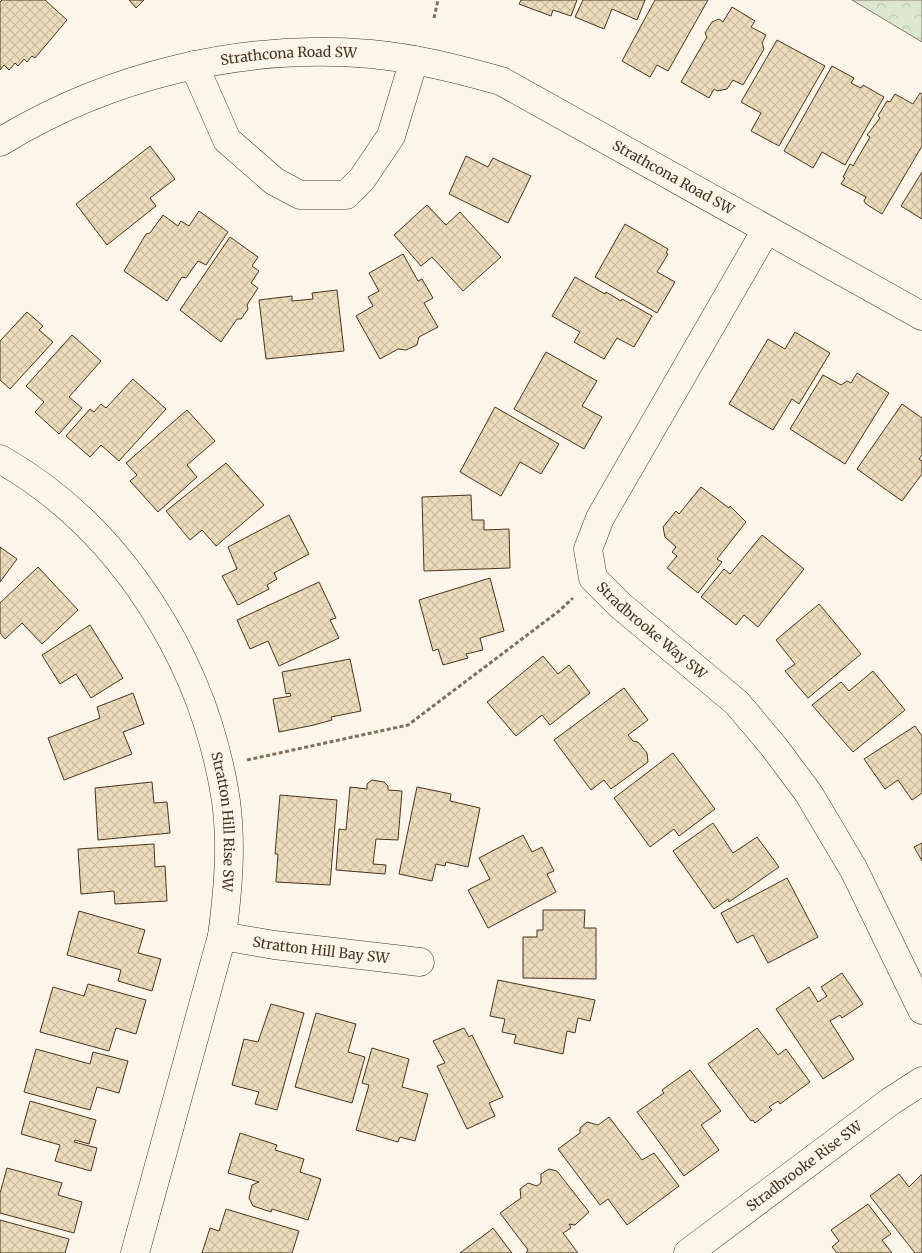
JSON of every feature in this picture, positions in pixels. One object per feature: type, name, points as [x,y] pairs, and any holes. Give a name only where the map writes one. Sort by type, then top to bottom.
[{"type":"street","name":"Strathcona Road SW","points":[[0,142],[63,108],[104,91],[194,65],[286,52],[372,54],[414,60],[458,69],[501,81],[922,316]]},
{"type":"street","points":[[194,65],[228,140],[274,181],[300,194],[323,196],[346,194],[362,179],[391,136],[414,60]]},
{"type":"street","name":"Stradbrooke Way SW","points":[[766,230],[600,518],[588,550],[593,578],[621,606],[737,703],[774,747],[809,794],[854,870],[922,1010]]},
{"type":"street","name":"Stratton Hill Rise SW","points":[[0,459],[34,481],[94,533],[122,564],[170,636],[205,715],[220,766],[226,802],[229,847],[228,892],[222,936],[135,1253]]},
{"type":"street","name":"Stratton Hill Bay SW","points":[[222,936],[274,946],[420,962]]},
{"type":"street","name":"Stradbrooke Rise SW","points":[[688,1253],[891,1101],[922,1081]]},
{"type":"path","points":[[434,18],[438,0]]},
{"type":"path","points":[[220,766],[408,725],[559,611],[593,578]]},
{"type":"green space","points":[[852,0],[922,0],[922,42]]},
{"type":"building","points":[[2,0],[45,0],[67,20],[35,58],[32,56],[27,62],[24,59],[18,66],[15,63],[9,70],[4,65],[0,70],[0,2]]},
{"type":"building","points":[[129,0],[144,0],[136,8]]},
{"type":"building","points":[[521,0],[577,0],[571,16],[553,10],[551,16],[519,4]]},
{"type":"building","points":[[583,0],[645,0],[637,20],[612,9],[604,29],[575,17]]},
{"type":"building","points":[[655,0],[708,0],[668,71],[657,65],[650,77],[622,61]]},
{"type":"building","points":[[732,7],[755,21],[751,27],[766,35],[762,43],[764,49],[743,85],[733,80],[727,89],[717,91],[714,89],[709,98],[681,82],[707,37],[705,33],[712,22],[719,19],[723,22]]},
{"type":"building","points":[[777,40],[825,66],[779,146],[751,131],[761,113],[741,102]]},
{"type":"building","points":[[832,66],[854,78],[851,83],[861,88],[863,85],[884,97],[845,165],[822,152],[813,168],[784,151]]},
{"type":"building","points":[[920,93],[922,94],[922,146],[882,214],[866,204],[864,201],[866,197],[841,184],[845,178],[843,177],[850,164],[853,166],[870,137],[867,135],[880,118],[878,116],[887,101],[890,102],[895,94],[913,104]]},
{"type":"building","points":[[150,146],[175,179],[150,198],[156,206],[107,245],[76,204]]},
{"type":"building","points":[[466,156],[488,167],[493,158],[531,176],[508,223],[449,194]]},
{"type":"building","points":[[922,172],[922,219],[901,206]]},
{"type":"building","points":[[427,205],[446,225],[460,212],[501,257],[463,291],[432,257],[421,266],[394,235]]},
{"type":"building","points":[[199,211],[228,232],[206,265],[198,261],[186,278],[182,277],[167,301],[124,271],[146,234],[150,233],[163,215],[178,226],[181,221],[189,226]]},
{"type":"building","points":[[625,224],[668,249],[666,253],[668,254],[657,272],[675,282],[657,313],[595,277]]},
{"type":"building","points":[[230,237],[258,257],[252,266],[259,271],[251,283],[258,288],[247,305],[248,309],[241,319],[237,319],[221,342],[180,310]]},
{"type":"building","points":[[403,254],[418,281],[422,279],[433,298],[424,303],[438,327],[419,337],[417,345],[406,350],[398,349],[380,359],[356,316],[373,306],[368,297],[379,291],[369,273]]},
{"type":"building","points":[[575,277],[605,294],[606,292],[621,301],[622,299],[652,316],[634,347],[617,338],[604,359],[574,342],[580,332],[552,316]]},
{"type":"building","points":[[337,290],[344,351],[266,359],[259,300],[292,296],[292,301],[313,299],[312,293]]},
{"type":"building","points":[[27,312],[43,326],[39,330],[53,342],[10,389],[0,380],[0,341]]},
{"type":"building","points":[[795,332],[830,353],[799,404],[792,399],[773,430],[729,404],[768,339],[785,349]]},
{"type":"building","points":[[72,335],[101,361],[69,397],[82,408],[59,434],[35,412],[44,402],[26,386]]},
{"type":"building","points":[[546,352],[597,381],[582,406],[602,417],[584,449],[514,409]]},
{"type":"building","points":[[857,373],[889,393],[845,464],[790,429],[823,375],[841,385],[847,381],[851,383]]},
{"type":"building","points":[[133,379],[166,409],[119,461],[101,445],[90,457],[66,436],[90,409],[94,412],[101,404],[106,408]]},
{"type":"building","points":[[902,404],[922,418],[922,455],[919,459],[922,461],[922,474],[902,501],[857,469]]},
{"type":"building","points":[[495,407],[559,444],[541,474],[520,462],[501,496],[460,472]]},
{"type":"building","points":[[187,410],[215,441],[187,465],[197,477],[158,512],[130,481],[137,475],[126,463]]},
{"type":"building","points":[[226,463],[264,505],[216,546],[202,530],[190,540],[166,511]]},
{"type":"building","points":[[701,487],[729,508],[730,506],[746,522],[717,559],[722,562],[698,593],[667,568],[677,556],[672,552],[676,547],[665,537],[663,527],[676,511],[679,514]]},
{"type":"building","points":[[471,495],[472,520],[484,520],[484,530],[509,529],[510,568],[424,571],[422,497]]},
{"type":"building","points":[[289,515],[309,554],[274,573],[277,579],[267,585],[269,589],[238,605],[222,576],[237,569],[228,547]]},
{"type":"building","points":[[762,535],[804,569],[758,627],[744,615],[736,625],[701,597],[724,569],[730,574]]},
{"type":"building","points":[[0,547],[17,559],[0,582]]},
{"type":"building","points":[[38,567],[78,610],[42,644],[22,623],[5,639],[0,633],[0,603]]},
{"type":"building","points":[[490,578],[504,631],[480,638],[483,650],[466,654],[468,658],[443,665],[438,649],[433,651],[419,600]]},
{"type":"building","points":[[319,582],[336,618],[330,620],[339,638],[279,666],[268,641],[250,649],[237,620]]},
{"type":"building","points":[[819,604],[861,654],[808,698],[785,671],[795,664],[776,640]]},
{"type":"building","points":[[90,625],[123,678],[91,698],[76,674],[60,684],[42,655]]},
{"type":"building","points":[[543,656],[558,674],[569,665],[590,693],[550,725],[542,715],[516,736],[487,702]]},
{"type":"building","points":[[350,659],[361,711],[331,717],[332,720],[314,725],[279,732],[273,699],[291,696],[290,693],[286,694],[282,672]]},
{"type":"building","points":[[873,671],[905,710],[853,752],[812,705],[841,682],[849,691]]},
{"type":"building","points":[[624,688],[648,720],[628,735],[633,741],[638,742],[647,753],[648,762],[611,789],[604,780],[591,790],[554,740]]},
{"type":"building","points":[[133,693],[144,724],[123,732],[132,754],[64,780],[48,738],[100,718],[97,707]]},
{"type":"building","points":[[915,726],[922,736],[922,793],[912,800],[898,780],[885,789],[864,759]]},
{"type":"building","points":[[673,753],[715,809],[679,836],[674,829],[650,847],[614,798]]},
{"type":"building","points":[[372,780],[384,782],[388,786],[388,790],[402,791],[398,840],[376,839],[373,864],[386,865],[385,874],[336,870],[339,829],[346,830],[350,787],[367,789],[367,784]]},
{"type":"building","points":[[152,782],[154,803],[167,802],[170,833],[98,840],[95,788]]},
{"type":"building","points":[[417,787],[451,794],[450,801],[480,808],[468,867],[446,862],[445,866],[436,864],[432,881],[399,874]]},
{"type":"building","points":[[280,795],[337,800],[330,885],[276,882],[278,854],[275,854]]},
{"type":"building","points":[[713,823],[733,853],[757,837],[779,867],[729,902],[728,899],[714,909],[673,851]]},
{"type":"building","points":[[523,835],[532,852],[542,847],[554,871],[547,874],[556,892],[488,928],[468,890],[490,879],[479,858]]},
{"type":"building","points":[[922,843],[922,861],[914,847]]},
{"type":"building","points":[[154,844],[155,867],[165,866],[167,901],[115,904],[114,891],[81,894],[78,849]]},
{"type":"building","points":[[787,878],[818,937],[768,963],[753,935],[737,943],[721,913]]},
{"type":"building","points":[[543,910],[585,910],[584,928],[596,928],[596,979],[523,978],[523,937],[537,937],[537,930],[543,930]]},
{"type":"building","points":[[79,911],[145,930],[138,953],[161,959],[152,991],[118,981],[121,970],[67,955]]},
{"type":"building","points":[[842,973],[863,1004],[842,1018],[840,1015],[830,1021],[854,1059],[823,1079],[776,1009],[809,987],[818,1002],[827,996],[821,987]]},
{"type":"building","points":[[498,980],[595,1000],[590,1021],[578,1018],[575,1033],[567,1031],[563,1054],[514,1043],[516,1035],[502,1032],[505,1019],[490,1016]]},
{"type":"building","points":[[88,984],[146,1000],[136,1034],[116,1028],[109,1051],[40,1032],[53,987],[84,996]]},
{"type":"building","points":[[271,1004],[304,1013],[277,1110],[255,1104],[259,1092],[232,1085],[244,1039],[258,1042]]},
{"type":"building","points":[[316,1013],[356,1024],[348,1052],[365,1057],[352,1103],[295,1087]]},
{"type":"building","points":[[464,1028],[469,1037],[472,1035],[503,1097],[489,1103],[495,1116],[467,1129],[437,1066],[445,1063],[433,1041]]},
{"type":"building","points":[[757,1028],[778,1055],[786,1049],[810,1082],[780,1104],[778,1101],[769,1107],[772,1110],[755,1123],[753,1120],[751,1121],[708,1064]]},
{"type":"building","points":[[372,1048],[409,1059],[402,1087],[428,1094],[415,1141],[400,1137],[398,1142],[356,1130],[369,1085],[362,1083]]},
{"type":"building","points":[[36,1049],[90,1064],[93,1052],[128,1061],[119,1093],[97,1087],[90,1110],[24,1092]]},
{"type":"building","points":[[690,1070],[721,1111],[701,1125],[719,1150],[684,1176],[637,1112],[664,1093],[662,1090]]},
{"type":"building","points":[[30,1101],[96,1120],[89,1144],[75,1140],[74,1142],[97,1148],[91,1171],[55,1161],[60,1145],[21,1134]]},
{"type":"building","points":[[609,1117],[642,1160],[654,1153],[679,1186],[627,1225],[608,1199],[600,1205],[558,1149],[580,1133],[580,1128],[587,1122],[598,1125]]},
{"type":"building","points":[[240,1133],[277,1145],[275,1150],[304,1159],[300,1172],[321,1179],[308,1220],[272,1209],[271,1212],[253,1206],[249,1198],[252,1185],[259,1182],[228,1173]]},
{"type":"building","points":[[7,1168],[62,1183],[58,1195],[82,1202],[74,1233],[0,1213],[0,1193]]},
{"type":"building","points":[[549,1169],[557,1171],[589,1212],[575,1225],[569,1224],[571,1228],[563,1233],[578,1253],[526,1253],[528,1250],[500,1213],[521,1198],[520,1189],[528,1183],[537,1186],[541,1183],[541,1174]]},
{"type":"building","points":[[899,1174],[909,1187],[922,1174],[922,1253],[915,1253],[870,1196]]},
{"type":"building","points":[[868,1204],[891,1234],[882,1240],[892,1253],[837,1253],[832,1247],[839,1241],[831,1230]]},
{"type":"building","points":[[226,1209],[299,1231],[292,1253],[202,1253],[210,1228],[219,1231]]},
{"type":"building","points":[[0,1220],[69,1239],[65,1253],[0,1253]]},
{"type":"building","points":[[493,1228],[512,1253],[460,1253],[491,1230]]}]
